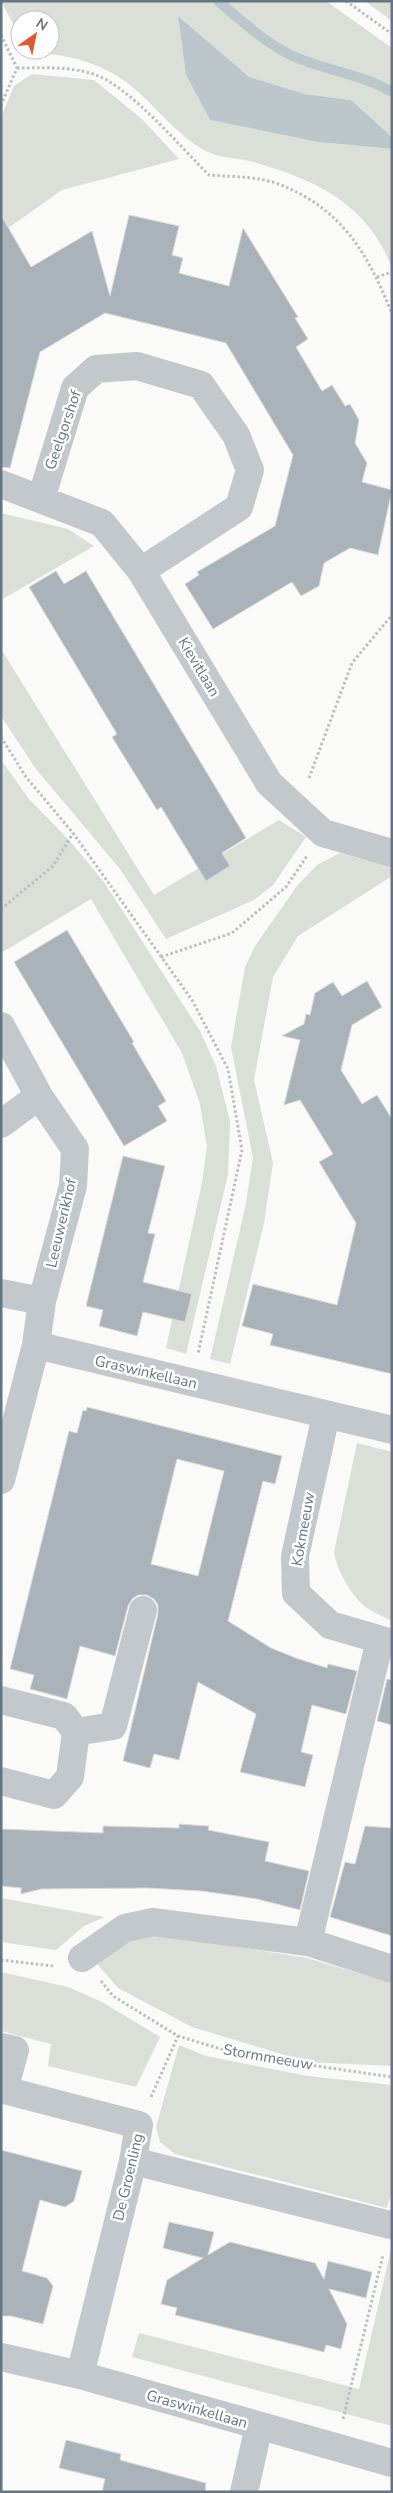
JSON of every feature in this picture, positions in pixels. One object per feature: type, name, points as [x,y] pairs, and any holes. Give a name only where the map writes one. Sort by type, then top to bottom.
[{"type":"street","name":"Geelgorshof","points":[[41,499],[75,388],[96,369],[137,366],[201,385],[236,435],[250,470],[239,507],[141,570]]},
{"type":"street","name":"Kievitlaan","points":[[1,484],[102,523],[141,570],[269,783],[323,834],[392,853]]},
{"type":"street","name":"Leeuwerikhof","points":[[1,1026],[39,1096],[75,1149],[73,1186],[42,1301],[36,1345]]},
{"type":"street","points":[[1,1124],[39,1096]]},
{"type":"street","points":[[1,1293],[42,1301]]},
{"type":"street","name":"Graswinkellaan","points":[[36,1345],[392,1430]]},
{"type":"street","points":[[1,1480],[36,1345]]},
{"type":"street","name":"Kokmeeuw","points":[[326,1415],[296,1556],[296,1593],[330,1625],[386,1641]]},
{"type":"street","points":[[76,1732],[113,1726],[143,1610]]},
{"type":"street","points":[[308,1942],[386,1641]]},
{"type":"street","points":[[1,1700],[64,1716],[76,1732],[70,1777],[54,1795],[1,1781]]},
{"type":"street","points":[[82,1958],[125,1928],[153,1922],[308,1942],[392,1968]]},
{"type":"street","name":"De Groenling","points":[[8,2048],[4,2090],[139,2125],[133,2161],[80,2375]]},
{"type":"street","points":[[133,2161],[390,2225]]},
{"type":"street","name":"Graswinkellaan","points":[[1,2357],[80,2375],[392,2463]]},
{"type":"street","points":[[244,2492],[259,2426]]},
{"type":"path","points":[[346,1],[392,34]]},
{"type":"path","points":[[1,35],[17,68],[1,104]]},
{"type":"path","points":[[17,68],[69,68],[96,75],[132,98],[209,175],[244,177],[280,185],[326,209],[357,243],[377,277],[392,314]]},
{"type":"path","points":[[377,277],[392,272]]},
{"type":"path","points":[[298,809],[352,663],[392,615]]},
{"type":"path","points":[[1,737],[26,777],[73,833],[192,1000],[228,1070],[242,1150],[191,1383]]},
{"type":"path","points":[[1,910],[54,866],[73,833]]},
{"type":"path","points":[[161,957],[232,933],[286,887],[323,834]]},
{"type":"path","points":[[1,1960],[57,1966],[82,1958]]},
{"type":"path","name":"Stormmeeuw","points":[[82,1958],[113,1996],[178,2036],[241,2054],[392,2077]]},
{"type":"path","points":[[139,2125],[178,2036]]},
{"type":"path","points":[[336,2448],[390,2225]]},
{"type":"shaded area","points":[[1,1],[326,1],[392,48],[392,137],[351,100],[305,94],[248,77],[178,16],[186,75],[210,120],[318,142],[392,149],[392,268],[381,245],[368,226],[336,196],[296,176],[273,168],[211,153],[186,138],[124,80],[88,62],[60,56],[60,10],[10,10],[10,18]]},
{"type":"shaded area","points":[[365,1],[392,1],[392,21]]},
{"type":"shaded area","points":[[178,16],[249,77],[305,94],[351,100],[392,137],[392,149],[318,142],[210,120],[186,75]]},
{"type":"shaded area","points":[[32,74],[94,80],[142,119],[179,159],[62,190],[1,233],[1,117],[14,86]]},
{"type":"shaded area","points":[[1,513],[68,529],[94,546],[1,600]]},
{"type":"shaded area","points":[[1,649],[154,895],[279,820],[306,837],[273,885],[254,900],[166,939],[120,869],[36,769],[1,716]]},
{"type":"shaded area","points":[[1,760],[29,799],[70,841],[104,882],[200,1031],[216,1066],[230,1121],[228,1174],[186,1354],[166,1348],[202,1183],[207,1147],[200,1104],[182,1053],[91,899],[1,953]]},
{"type":"shaded area","points":[[340,853],[392,867],[392,876],[298,936],[273,977],[254,1080],[273,1163],[264,1223],[230,1364],[210,1359],[245,1208],[253,1158],[231,1047],[245,967],[255,946],[297,886],[317,865]]},
{"type":"shaded area","points":[[357,1443],[392,1452],[392,1621],[361,1603],[342,1575],[334,1552]]},
{"type":"shaded area","points":[[1,1898],[105,1917],[84,1926],[56,1950],[1,1942]]},
{"type":"shaded area","points":[[159,1934],[307,1958],[392,1983],[392,2066],[308,2062],[192,2027],[118,1988],[91,1957],[130,1937]]},
{"type":"shaded area","points":[[1,1972],[68,1987],[102,2002],[160,2037],[136,2087],[48,2066],[51,2044],[1,2031]]},
{"type":"shaded area","points":[[179,2045],[206,2056],[308,2076],[392,2085],[392,2191],[387,2208],[175,2154],[160,2142],[156,2127]]},
{"type":"shaded area","points":[[392,2245],[392,2426],[132,2357],[139,2333],[359,2389]]},
{"type":"building","points":[[1,215],[31,267],[92,231],[110,296],[129,215],[179,226],[172,255],[183,258],[179,273],[229,286],[243,228],[298,317],[295,318],[308,339],[296,347],[322,391],[332,385],[345,406],[350,404],[359,420],[355,443],[367,463],[362,482],[392,490],[378,555],[350,548],[324,563],[319,586],[301,596],[292,582],[213,629],[185,584],[199,575],[197,572],[275,526],[293,455],[226,343],[105,313],[40,352],[10,468],[1,467]]},
{"type":"building","points":[[56,571],[64,584],[86,571],[246,838],[222,853],[230,866],[206,881],[161,807],[157,810],[112,737],[117,734],[29,587]]},
{"type":"building","points":[[67,930],[134,1042],[132,1043],[166,1101],[158,1106],[167,1121],[124,1146],[14,962]]},
{"type":"building","points":[[367,981],[382,1007],[352,1025],[341,1070],[362,1104],[377,1095],[392,1119],[392,1374],[270,1345],[273,1334],[242,1326],[253,1284],[337,1305],[356,1223],[319,1162],[333,1154],[300,1100],[284,1105],[300,1040],[282,1036],[304,1024],[306,1014],[310,1015],[315,993],[333,982],[342,996]]},
{"type":"building","points":[[123,1156],[165,1166],[148,1233],[155,1234],[143,1282],[192,1294],[185,1322],[143,1312],[137,1336],[99,1326],[103,1310],[86,1306]]},
{"type":"building","points":[[87,1407],[282,1456],[275,1484],[263,1481],[228,1621],[271,1648],[296,1658],[327,1668],[328,1664],[357,1671],[346,1714],[312,1705],[301,1752],[313,1755],[305,1787],[240,1772],[256,1714],[198,1682],[179,1760],[154,1754],[150,1768],[123,1761],[158,1614],[158,1605],[154,1599],[147,1595],[138,1595],[132,1599],[128,1606],[115,1656],[80,1646],[67,1699],[30,1689],[34,1675],[10,1669],[69,1431],[77,1433],[83,1410],[86,1411]],"holes":[[[177,1459],[224,1471],[198,1576],[151,1564]]]},
{"type":"building","points":[[387,1679],[392,1680],[392,1725],[377,1721]]},
{"type":"building","points":[[179,1824],[209,1826],[208,1830],[269,1842],[265,1861],[309,1871],[300,1910],[257,1899],[202,1891],[148,1888],[41,1889],[21,1894],[21,1888],[1,1886],[1,1829],[103,1833],[103,1826],[179,1828]]},
{"type":"building","points":[[365,1826],[392,1828],[392,1936],[330,1917],[345,1862],[355,1864]]},
{"type":"building","points":[[1,2150],[82,2171],[74,2201],[65,2207],[40,2200],[22,2271],[47,2278],[53,2286],[43,2324],[11,2316],[1,2316]]},
{"type":"building","points":[[169,2222],[214,2232],[208,2255],[230,2242],[315,2263],[324,2279],[328,2261],[372,2272],[366,2298],[329,2289],[347,2324],[341,2349],[326,2345],[324,2352],[175,2315],[177,2308],[161,2304],[167,2280],[203,2258],[163,2248]]},
{"type":"building","points":[[66,2440],[121,2454],[120,2460],[206,2483],[205,2492],[102,2492],[105,2479],[59,2468]]},
{"type":"waterway","points":[[218,1],[255,32],[284,52],[307,62],[369,81],[392,92]]}]
